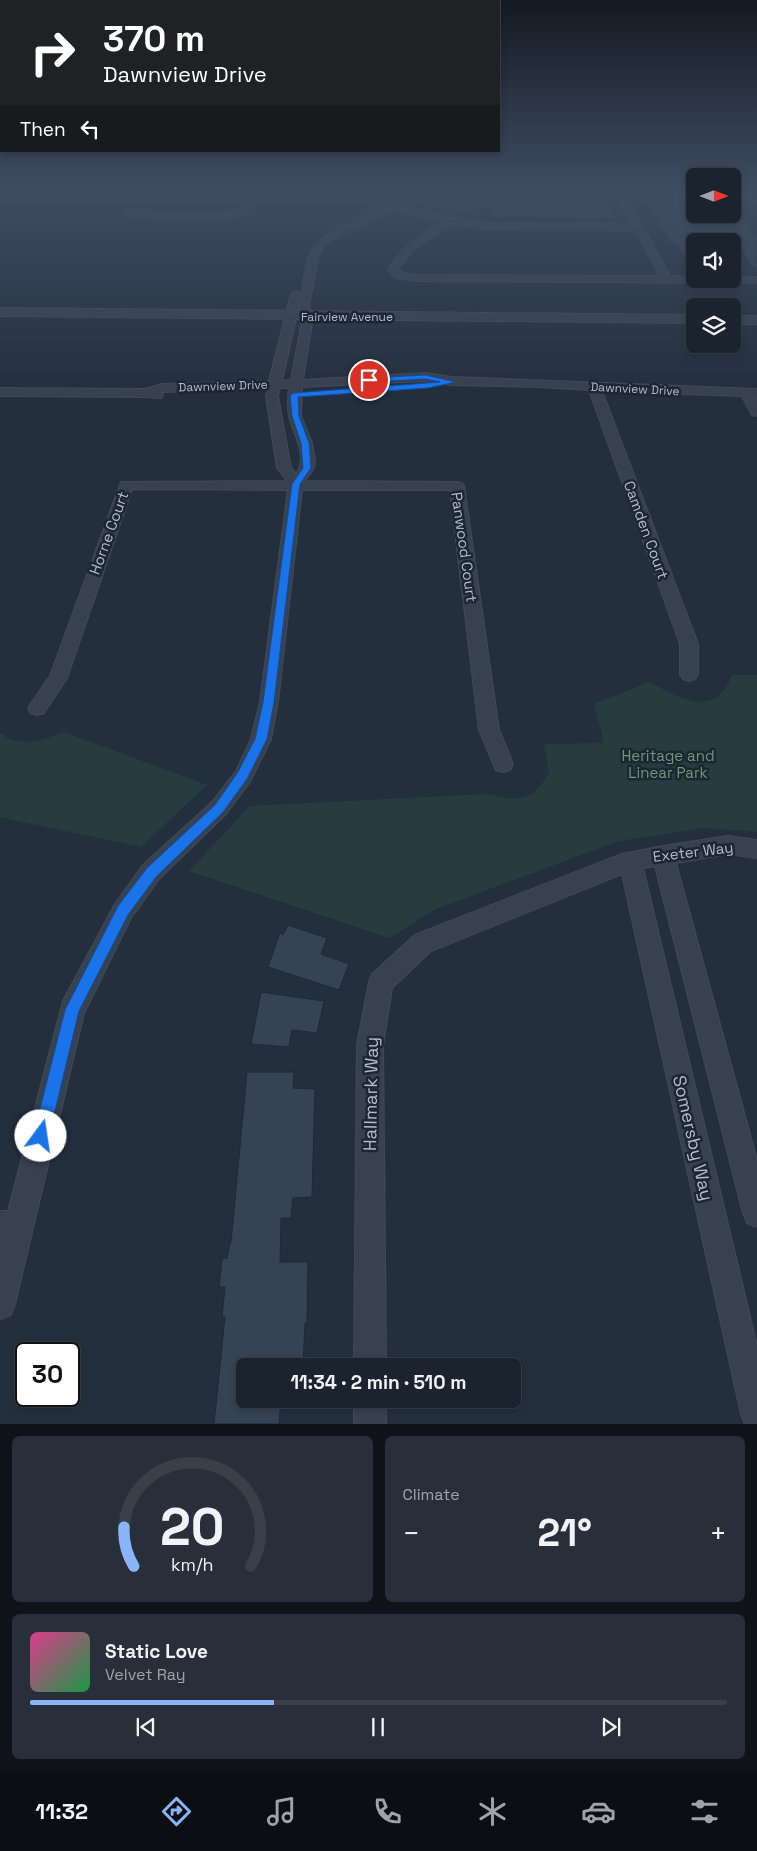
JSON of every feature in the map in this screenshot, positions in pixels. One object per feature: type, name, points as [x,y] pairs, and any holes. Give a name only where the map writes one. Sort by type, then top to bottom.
[{"type":"street","points":[[296,484],[284,468],[272,391],[305,255]]},
{"type":"street","points":[[0,1304],[9,1226],[72,1010],[123,911],[152,872],[219,808],[243,776],[261,739],[269,702],[296,484],[307,468],[308,461],[305,443],[296,416],[295,389],[308,316],[304,306],[314,255]]},
{"type":"street","points":[[401,255],[393,270],[400,276],[415,278],[757,280]]},
{"type":"street","points":[[653,255],[666,280]]},
{"type":"street","name":"Fairview Avenue","points":[[0,312],[686,319]]},
{"type":"street","points":[[741,320],[757,320]]},
{"type":"street","name":"Dawnview Drive","points":[[5,392],[145,393],[163,396],[295,389],[428,386],[452,382],[539,383],[752,393]]},
{"type":"street","name":"Camden Court","points":[[594,387],[689,644],[689,674]]},
{"type":"street","points":[[0,407],[5,392]]},
{"type":"street","points":[[752,393],[757,412]]},
{"type":"street","name":"Horne Court","points":[[37,708],[58,678],[126,485],[296,484]]},
{"type":"street","name":"Panwood Court","points":[[296,484],[457,486],[489,730],[503,764]]},
{"type":"street","name":"Exeter Way","points":[[630,861],[728,845],[757,849]]},
{"type":"street","points":[[663,855],[757,1213]]},
{"type":"street","name":"Hallmark Way","points":[[370,1358],[370,1044],[381,982],[423,942],[630,861]]},
{"type":"street","name":"Somersby Way","points":[[630,861],[757,1414]]},
{"type":"street","points":[[370,1408],[370,1424]]},
{"type":"green space","name":"Heritage and Linear Park","points":[[732,675],[757,675],[757,832],[703,828],[619,841],[436,909],[389,938],[189,871],[250,806],[486,794],[507,798],[523,798],[536,791],[549,773],[544,744],[604,743],[594,704],[650,682],[684,699],[707,701],[717,697],[725,689]]},
{"type":"green space","points":[[64,732],[207,785],[141,847],[0,817],[0,733],[15,741],[31,742]]},
{"type":"building","points":[[745,255],[757,255],[757,273]]},
{"type":"building","points":[[288,925],[327,938],[321,954],[349,964],[339,990],[268,967],[280,933],[283,935]]},
{"type":"building","points":[[261,992],[324,1001],[317,1033],[292,1030],[289,1047],[251,1044]]},
{"type":"building","points":[[247,1072],[294,1072],[293,1088],[315,1089],[312,1197],[293,1198],[291,1218],[281,1218],[280,1262],[308,1262],[307,1323],[305,1323],[303,1358],[236,1358],[236,1408],[280,1408],[279,1424],[214,1424],[225,1317],[222,1317],[225,1287],[219,1287],[222,1259],[227,1258],[231,1242]]},
{"type":"route","points":[[41,1136],[72,1010],[123,911],[152,872],[219,808],[243,776],[261,739],[269,702],[296,484],[307,468],[308,461],[305,443],[296,416],[294,395],[428,386],[452,382],[425,377],[369,380]]}]
